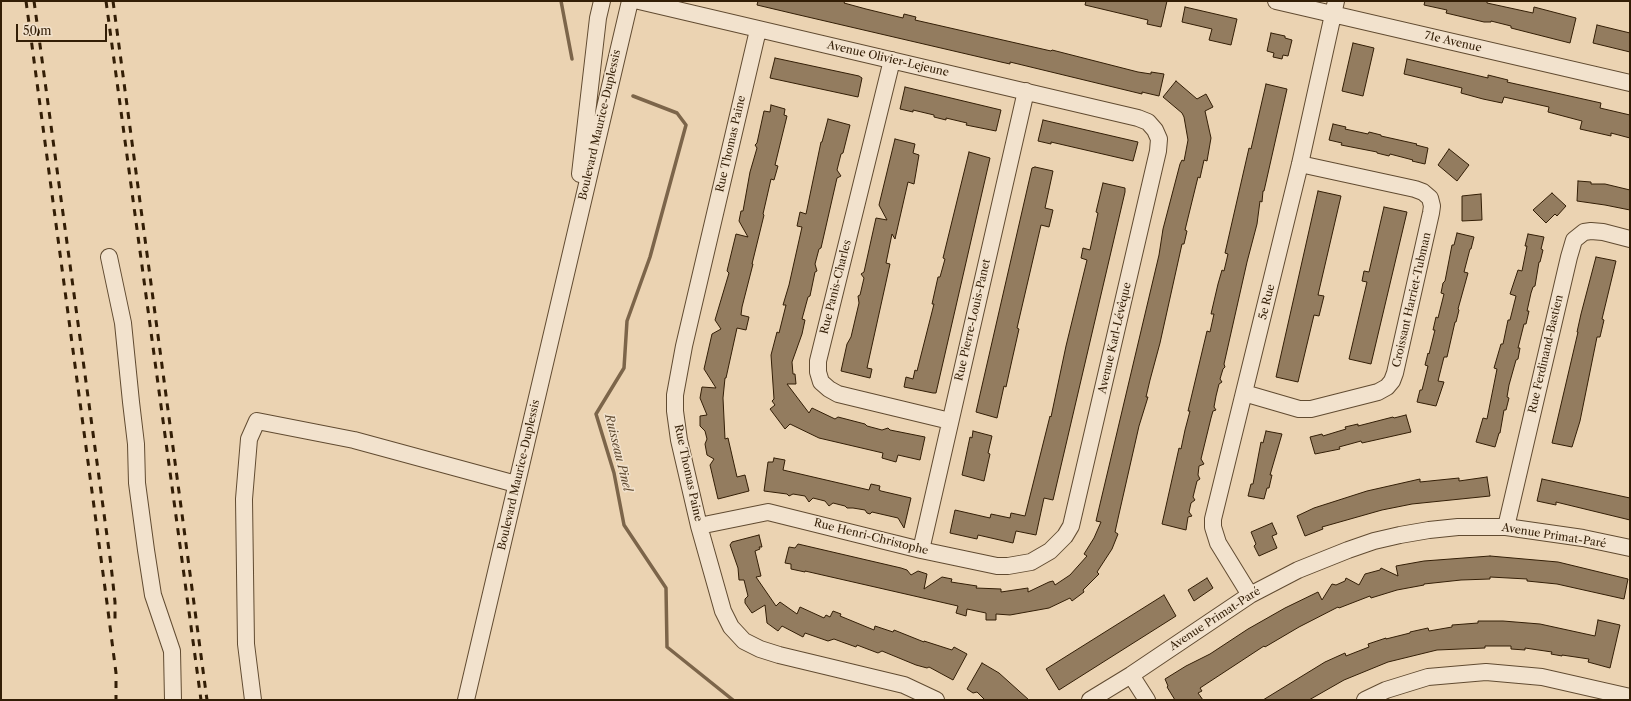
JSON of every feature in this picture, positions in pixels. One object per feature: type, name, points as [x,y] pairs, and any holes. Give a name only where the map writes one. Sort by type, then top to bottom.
[{"type":"street","name":"Boulevard Maurice-Duplessis","points":[[571,250],[598,18],[602,1]]},
{"type":"street","name":"Boulevard Maurice-Duplessis","points":[[466,700],[630,1]]},
{"type":"street","name":"Avenue Olivier-Lejeune","points":[[639,1],[1138,118]]},
{"type":"street","name":"71e Avenue","points":[[1276,1],[1334,8],[1630,83]]},
{"type":"street","name":"5e Rue","points":[[1250,595],[1218,543],[1213,527],[1213,519],[1300,164],[1334,8]]},
{"type":"street","name":"Rue Thomas Paine","points":[[758,30],[684,346],[676,395],[675,411],[679,440],[699,526],[723,611],[732,628],[744,641],[760,649],[779,655],[898,683],[936,700]]},
{"type":"street","name":"Rue Panis-Charles","points":[[892,60],[818,361],[818,372],[821,382],[838,394],[950,421]]},
{"type":"street","name":"Rue Pierre-Louis-Panet","points":[[921,550],[1026,91]]},
{"type":"street","name":"Avenue Karl-Lévêque","points":[[1042,557],[1058,544],[1071,526],[1158,151],[1159,140],[1155,130],[1148,122],[1138,118]]},
{"type":"street","name":"Croissant Harriet-Tubman","points":[[1244,392],[1299,409],[1311,409],[1378,392],[1387,387],[1392,381],[1395,373],[1431,214],[1432,206],[1430,198],[1424,192],[1415,189],[1300,164]]},
{"type":"street","name":"Rue Ferdinand-Bastien","points":[[1506,527],[1574,240],[1584,232],[1591,231],[1603,232],[1630,239]]},
{"type":"street","points":[[109,257],[123,323],[136,444],[137,483],[153,595],[172,651],[173,700]]},
{"type":"street","points":[[254,700],[246,644],[244,499],[249,439],[257,421],[354,440],[516,484]]},
{"type":"street","name":"Rue Henri-Christophe","points":[[699,526],[768,512],[921,550],[997,566],[1020,565],[1042,557]]},
{"type":"street","name":"Avenue Primat-Paré","points":[[1090,700],[1131,675],[1250,595],[1304,567],[1374,541],[1429,530],[1458,527],[1506,527],[1583,538],[1630,548]]},
{"type":"street","points":[[1366,700],[1386,690],[1428,677],[1486,672],[1542,677],[1628,694]]},
{"type":"street","points":[[1131,675],[1147,700]]},
{"type":"building","points":[[758,1],[845,1],[844,3],[903,18],[904,14],[916,17],[915,20],[1052,50],[1138,72],[1164,74],[1159,96],[1142,92],[1142,94],[1010,62],[1010,64],[757,5]]},
{"type":"building","points":[[1086,1],[1167,1],[1161,27],[1147,24],[1148,20],[1085,5]]},
{"type":"building","points":[[1425,1],[1487,1],[1487,3],[1533,13],[1534,7],[1576,18],[1570,43],[1511,28],[1511,26],[1491,21],[1484,22],[1446,13],[1447,10],[1424,5]]},
{"type":"building","points":[[1185,7],[1237,19],[1231,45],[1209,40],[1212,29],[1182,22]]},
{"type":"building","points":[[1597,25],[1630,33],[1630,52],[1593,43]]},
{"type":"building","points":[[1271,33],[1285,36],[1285,38],[1292,40],[1288,56],[1283,55],[1282,59],[1273,57],[1274,53],[1267,51]]},
{"type":"building","points":[[1353,43],[1374,48],[1363,96],[1342,91]]},
{"type":"building","points":[[775,58],[859,76],[862,78],[858,97],[770,78]]},
{"type":"building","points":[[1407,59],[1488,78],[1488,75],[1508,80],[1507,82],[1601,103],[1600,108],[1630,115],[1630,138],[1611,133],[1611,136],[1580,129],[1582,121],[1548,112],[1549,107],[1504,97],[1502,103],[1483,99],[1461,93],[1462,88],[1404,74]]},
{"type":"building","points":[[1176,81],[1197,99],[1206,94],[1213,107],[1205,111],[1211,138],[1207,161],[1204,160],[1200,178],[1198,177],[1185,230],[1187,231],[1184,244],[1182,244],[1160,343],[1146,397],[1148,397],[1139,426],[1115,532],[1118,534],[1112,549],[1097,572],[1099,574],[1083,590],[1084,592],[1072,601],[1070,598],[1049,608],[1010,615],[996,614],[996,620],[986,620],[986,613],[967,609],[966,616],[956,613],[958,606],[791,569],[791,564],[785,563],[789,547],[795,548],[798,544],[901,568],[907,570],[911,575],[918,571],[927,574],[924,589],[942,577],[952,579],[951,582],[977,586],[976,588],[1001,589],[1001,592],[1028,588],[1028,592],[1049,582],[1053,581],[1055,585],[1070,575],[1087,556],[1084,554],[1094,538],[1101,522],[1096,521],[1159,255],[1163,229],[1180,164],[1182,160],[1184,161],[1188,140],[1182,113],[1163,97]]},
{"type":"building","points":[[1266,84],[1287,89],[1263,191],[1262,202],[1260,201],[1257,224],[1224,364],[1225,367],[1220,379],[1222,382],[1219,384],[1216,396],[1214,407],[1216,410],[1213,411],[1201,459],[1204,464],[1199,466],[1198,475],[1200,479],[1197,481],[1193,497],[1195,500],[1191,503],[1189,512],[1192,516],[1188,517],[1186,530],[1162,524],[1179,448],[1181,449],[1190,411],[1188,411],[1207,331],[1210,332],[1214,314],[1211,314],[1222,270],[1224,271],[1228,254],[1225,253],[1249,148],[1251,149]]},
{"type":"building","points":[[905,87],[1001,110],[996,131],[966,125],[967,123],[946,118],[946,120],[934,117],[934,115],[913,110],[913,112],[900,109]]},
{"type":"building","points":[[771,105],[785,109],[784,115],[787,116],[775,165],[778,166],[774,180],[771,179],[753,264],[742,307],[741,315],[749,317],[746,330],[737,328],[725,378],[723,398],[725,439],[728,438],[737,477],[745,475],[749,491],[718,499],[710,465],[714,459],[707,455],[705,444],[707,439],[705,431],[700,426],[700,416],[707,415],[700,398],[702,387],[716,388],[704,369],[712,334],[721,329],[715,320],[729,273],[727,271],[736,234],[748,237],[739,221],[741,211],[743,211],[750,172],[757,148],[755,145],[757,143],[764,111],[770,112]]},
{"type":"building","points":[[828,119],[850,125],[837,170],[841,176],[837,178],[821,248],[819,249],[815,264],[817,271],[815,272],[810,296],[808,297],[802,319],[805,320],[802,334],[792,362],[796,384],[787,384],[809,413],[812,408],[835,419],[838,417],[882,430],[888,428],[890,430],[925,437],[920,460],[898,455],[896,462],[882,458],[883,453],[819,438],[790,424],[785,429],[770,409],[775,405],[772,401],[774,399],[771,355],[777,332],[779,333],[786,305],[783,305],[802,227],[797,226],[800,212],[806,214],[821,142]]},
{"type":"building","points":[[1043,120],[1138,142],[1133,161],[1051,142],[1051,144],[1038,141]]},
{"type":"building","points":[[1333,124],[1346,127],[1345,129],[1368,134],[1369,132],[1428,148],[1425,164],[1390,154],[1389,156],[1377,152],[1341,145],[1342,143],[1329,140]]},
{"type":"building","points":[[895,139],[915,144],[913,153],[919,155],[914,184],[908,182],[895,239],[892,234],[886,263],[890,264],[867,368],[872,369],[870,378],[841,371],[859,303],[858,296],[860,295],[864,278],[861,274],[864,272],[876,218],[887,220],[879,205]]},
{"type":"building","points":[[1449,149],[1469,165],[1457,181],[1438,165]]},
{"type":"building","points":[[969,152],[990,158],[936,393],[904,387],[906,377],[913,379],[915,370],[917,371],[934,304],[932,304],[938,277],[940,277],[945,259],[943,258]]},
{"type":"building","points":[[1035,167],[1053,171],[1045,208],[1053,210],[1049,227],[1041,225],[1017,328],[1019,329],[1006,387],[1004,386],[997,418],[976,412],[1032,168]]},
{"type":"building","points":[[1578,181],[1591,182],[1591,184],[1605,184],[1630,190],[1630,210],[1577,201]]},
{"type":"building","points":[[1103,183],[1125,188],[1125,192],[1053,500],[1044,498],[1036,535],[1016,531],[1013,543],[978,535],[977,539],[950,533],[955,510],[990,518],[991,514],[1010,518],[1011,513],[1025,516],[1050,416],[1051,417],[1066,346],[1087,260],[1081,258],[1083,248],[1090,250],[1098,213],[1096,212]]},
{"type":"building","points":[[1318,191],[1341,196],[1318,295],[1324,296],[1319,316],[1314,315],[1298,382],[1276,377]]},
{"type":"building","points":[[1552,193],[1566,206],[1557,216],[1555,214],[1546,223],[1533,210]]},
{"type":"building","points":[[1481,194],[1482,220],[1462,221],[1462,196]]},
{"type":"building","points":[[1384,207],[1407,212],[1371,364],[1349,359],[1367,282],[1362,281],[1364,271],[1369,272]]},
{"type":"building","points":[[1457,233],[1474,237],[1464,272],[1468,273],[1456,322],[1447,357],[1444,357],[1438,381],[1444,382],[1436,406],[1417,402],[1420,390],[1422,390],[1428,366],[1425,365],[1435,330],[1433,330],[1436,317],[1438,318],[1444,294],[1441,293],[1443,283],[1445,281],[1452,245],[1454,245]]},
{"type":"building","points":[[1528,234],[1544,237],[1541,249],[1543,250],[1539,262],[1535,286],[1533,287],[1531,293],[1526,324],[1524,324],[1518,348],[1520,348],[1518,359],[1516,360],[1509,385],[1507,397],[1509,398],[1506,410],[1504,410],[1500,433],[1495,447],[1476,442],[1483,418],[1487,419],[1497,369],[1494,368],[1501,344],[1503,344],[1508,320],[1510,320],[1516,296],[1510,294],[1518,270],[1522,271]]},
{"type":"building","points":[[1596,257],[1616,261],[1602,319],[1604,320],[1600,337],[1597,337],[1580,421],[1572,447],[1552,443],[1581,314]]},
{"type":"building","points":[[1406,415],[1411,432],[1362,443],[1361,441],[1339,447],[1340,449],[1315,454],[1310,437],[1322,434],[1323,436],[1346,429],[1345,427],[1358,424],[1358,426]]},
{"type":"building","points":[[973,431],[992,436],[984,481],[962,475],[970,437],[972,438]]},
{"type":"building","points":[[1266,431],[1282,434],[1270,475],[1272,475],[1269,488],[1267,488],[1264,499],[1248,496],[1251,484],[1253,484],[1261,442],[1263,443]]},
{"type":"building","points":[[774,458],[785,460],[783,470],[869,490],[871,484],[880,486],[879,490],[881,491],[911,498],[904,528],[898,518],[872,512],[870,514],[865,510],[847,508],[845,506],[833,503],[829,506],[825,501],[813,498],[809,502],[805,496],[793,494],[789,496],[787,494],[764,491],[768,462],[773,462]]},
{"type":"building","points":[[1487,477],[1490,496],[1412,504],[1382,510],[1322,527],[1323,529],[1305,536],[1297,516],[1314,508],[1367,491],[1420,479],[1420,482],[1459,478],[1459,481]]},
{"type":"building","points":[[1542,479],[1630,498],[1630,520],[1556,502],[1556,505],[1537,501]]},
{"type":"building","points":[[1272,523],[1277,534],[1272,536],[1277,548],[1259,556],[1254,546],[1256,544],[1251,532]]},
{"type":"building","points":[[759,535],[762,547],[759,547],[760,549],[755,551],[761,576],[756,577],[776,606],[780,602],[797,614],[800,607],[824,618],[826,615],[830,617],[833,611],[841,614],[840,616],[874,630],[875,626],[893,632],[894,630],[924,642],[952,650],[954,647],[967,654],[953,680],[929,667],[927,668],[916,665],[882,651],[878,653],[857,645],[856,647],[834,639],[828,641],[805,633],[803,637],[782,626],[778,631],[767,623],[765,605],[752,613],[745,603],[745,599],[748,596],[744,580],[739,580],[738,568],[730,545],[732,542]]},
{"type":"building","points":[[1490,556],[1558,562],[1628,579],[1624,599],[1557,584],[1527,581],[1527,579],[1490,577],[1490,579],[1424,584],[1371,598],[1370,596],[1339,608],[1338,607],[1299,627],[1265,647],[1264,646],[1200,688],[1202,691],[1198,693],[1203,700],[1175,700],[1167,687],[1168,686],[1165,679],[1186,666],[1210,654],[1248,629],[1285,608],[1318,592],[1322,600],[1332,584],[1336,585],[1345,581],[1346,578],[1359,585],[1365,574],[1380,570],[1381,568],[1398,576],[1396,566],[1424,561]]},
{"type":"building","points":[[1207,578],[1213,588],[1194,601],[1188,590]]},
{"type":"building","points":[[1164,595],[1176,616],[1059,690],[1046,669]]},
{"type":"building","points":[[1598,620],[1620,625],[1610,668],[1588,662],[1589,659],[1562,656],[1551,654],[1552,652],[1525,648],[1525,650],[1511,649],[1511,646],[1485,646],[1485,648],[1437,650],[1388,662],[1344,680],[1309,700],[1263,700],[1325,662],[1345,653],[1346,656],[1369,647],[1368,644],[1410,632],[1428,628],[1429,631],[1452,627],[1452,625],[1478,623],[1478,621],[1503,621],[1540,624],[1595,636]]},
{"type":"building","points":[[982,663],[999,673],[1029,700],[985,700],[977,692],[973,693],[967,689]]},
{"type":"waterway","name":"Ruisseau Pinel","points":[[561,1],[572,59]]},
{"type":"waterway","name":"Ruisseau Pinel","points":[[633,96],[677,113],[686,125],[650,257],[627,321],[624,368],[596,414],[614,473],[624,525],[666,588],[667,647],[733,700]]},
{"type":"railway","points":[[26,1],[107,603],[116,673],[116,700]]},
{"type":"railway","points":[[34,1],[111,565],[115,602],[115,625]]},
{"type":"railway","points":[[106,1],[201,700]]},
{"type":"railway","points":[[113,1],[207,700]]}]
